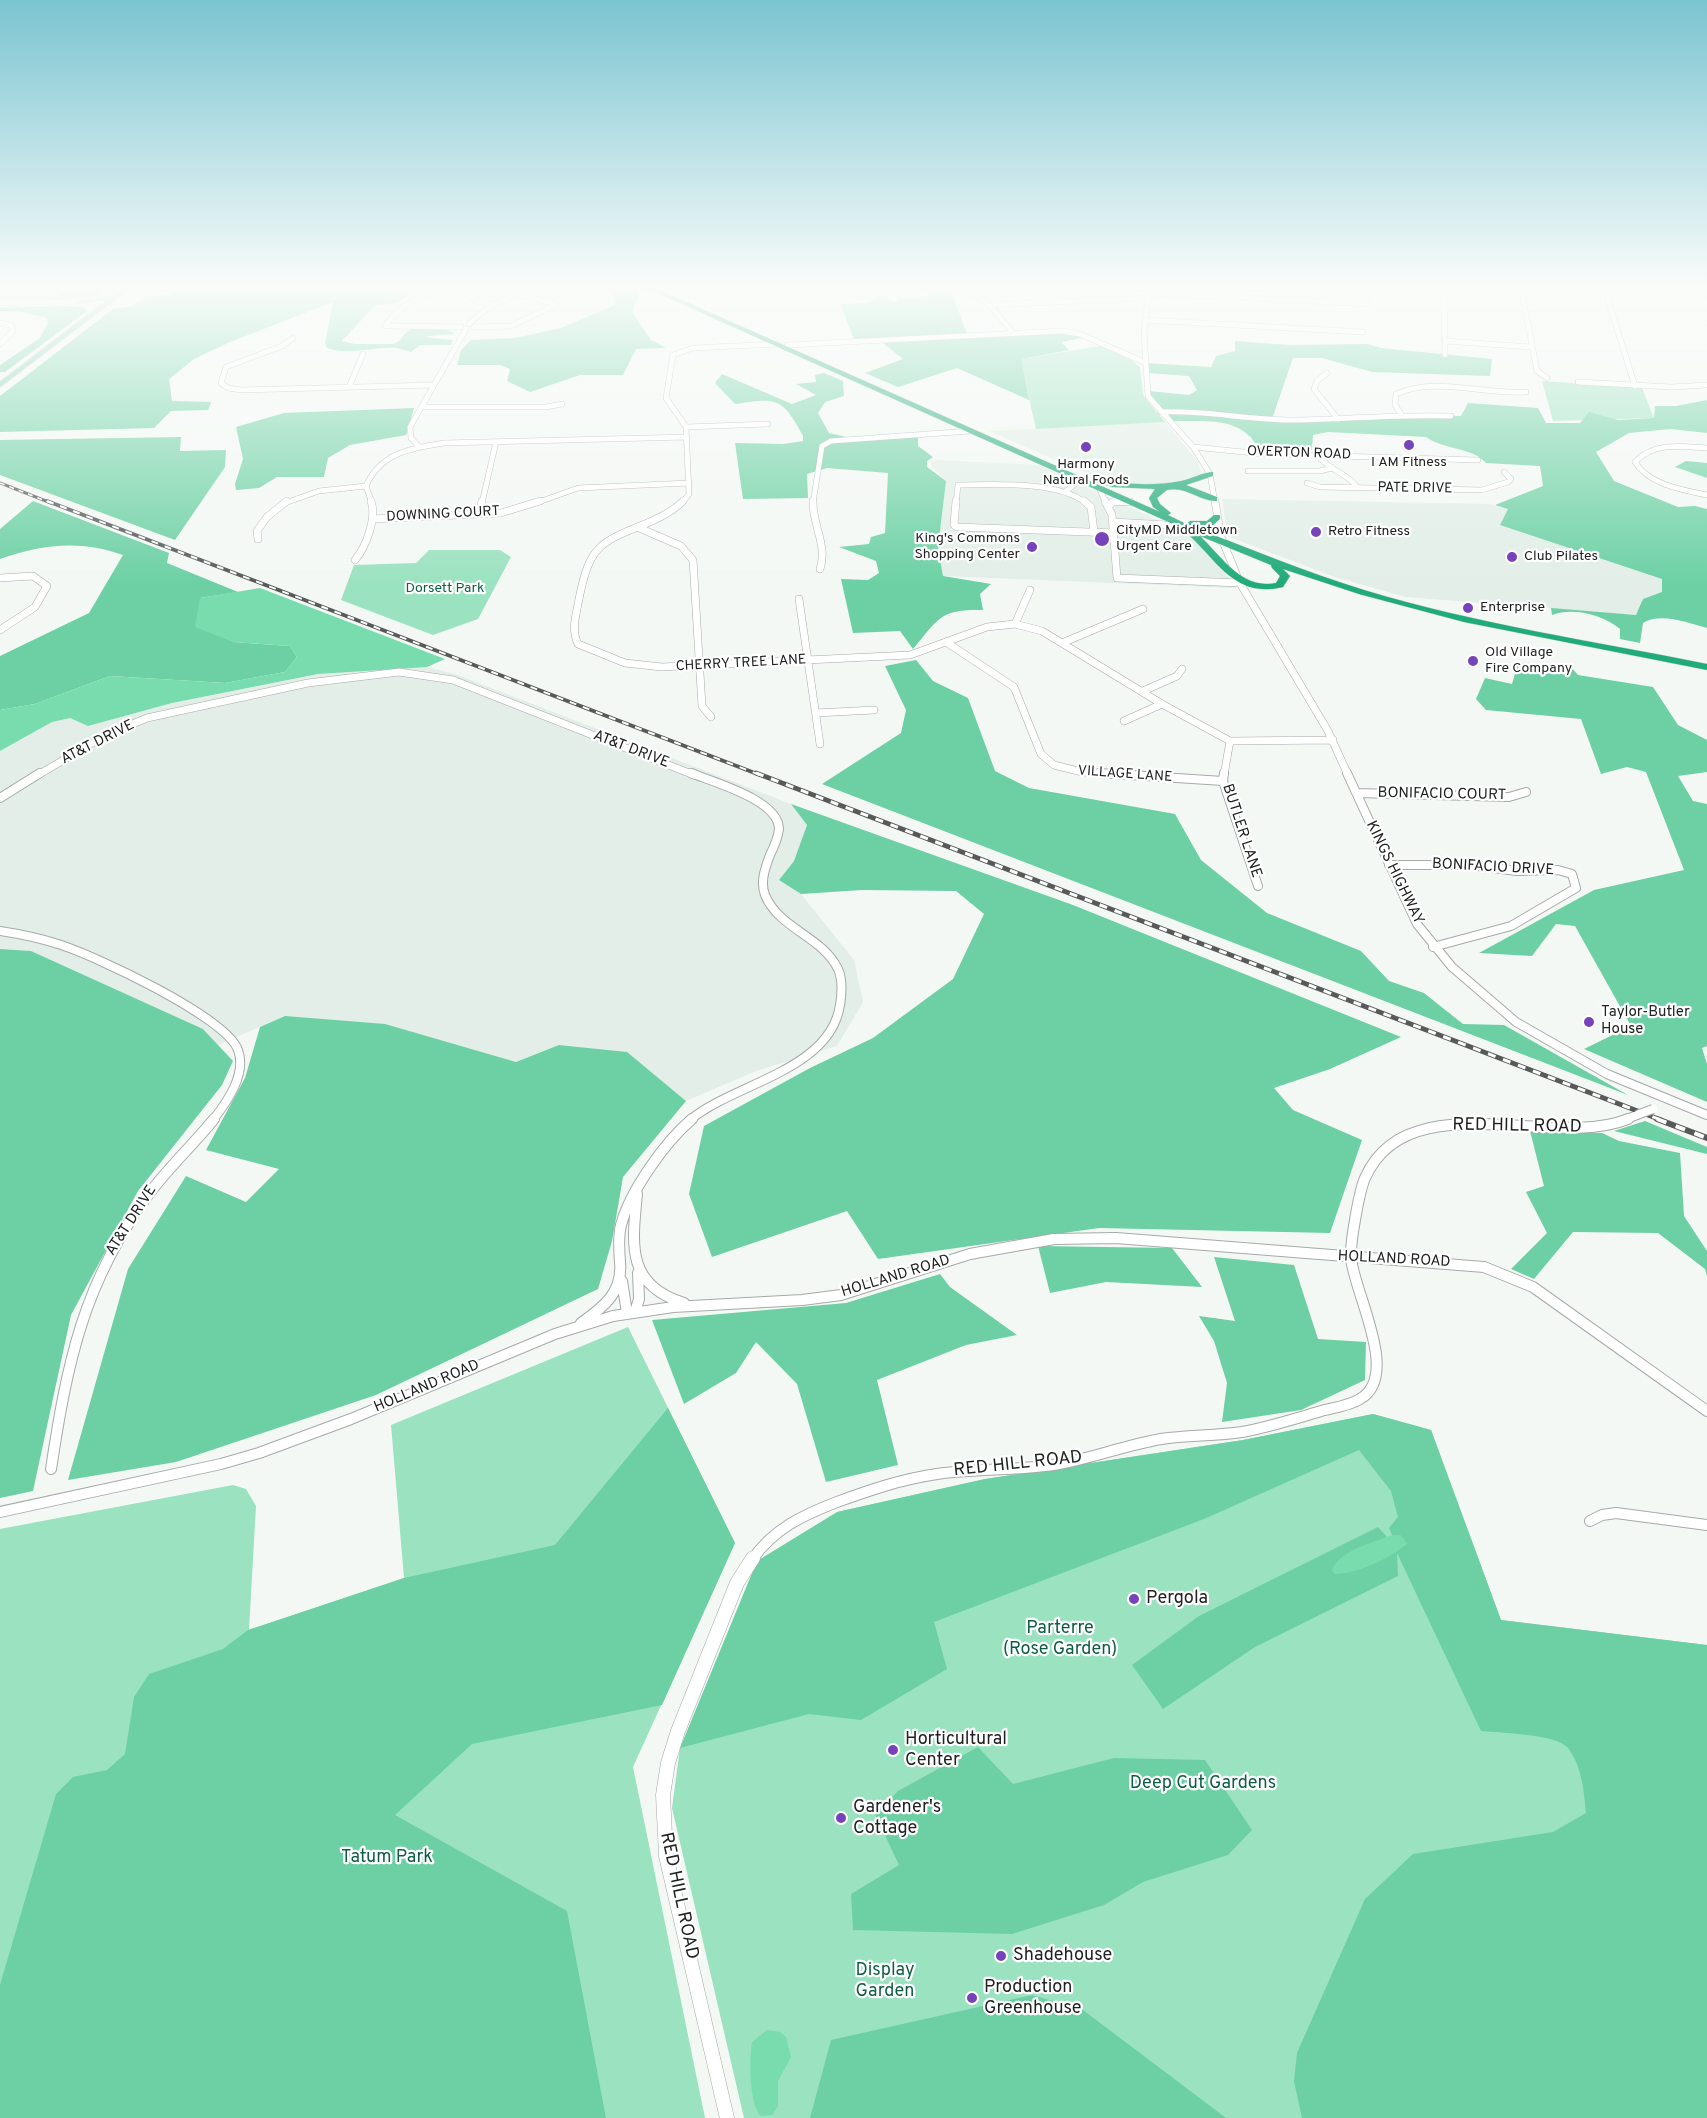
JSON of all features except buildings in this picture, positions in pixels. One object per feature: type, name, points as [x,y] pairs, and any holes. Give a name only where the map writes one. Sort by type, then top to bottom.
[{"type":"highway","points":[[872,387],[1130,502],[1222,540],[1327,577],[1436,608],[1558,635],[1707,662]]},
{"type":"highway","points":[[881,387],[1167,513]]},
{"type":"highway","points":[[1088,479],[1132,486],[1189,483],[1210,474]]},
{"type":"highway","points":[[1214,499],[1194,489],[1165,488],[1157,492],[1153,498],[1156,505],[1186,525],[1240,582],[1266,588],[1284,583],[1283,573],[1268,561]]},
{"type":"highway","points":[[1186,525],[1209,524],[1216,517]]},
{"type":"highway","points":[[1222,540],[1268,561],[1354,590],[1464,619],[1707,667]]},
{"type":"highway","points":[[1230,562],[1239,557],[1255,556]]},
{"type":"street","points":[[226,387],[241,390],[363,387]]},
{"type":"street","points":[[418,447],[409,432],[434,387]]},
{"type":"street","points":[[668,387],[666,398],[686,427],[689,483]]},
{"type":"street","points":[[1147,387],[1148,396],[1192,447],[1210,474]]},
{"type":"street","points":[[1315,387],[1314,389],[1338,418]]},
{"type":"street","points":[[1401,414],[1394,401],[1396,394],[1403,390],[1433,388],[1526,392]]},
{"type":"street","points":[[422,407],[546,408],[562,404]]},
{"type":"street","points":[[1163,414],[1338,418],[1401,414],[1451,416]]},
{"type":"street","points":[[686,427],[768,424]]},
{"type":"street","points":[[820,568],[823,555],[813,513],[822,446],[831,441],[970,431]]},
{"type":"street","points":[[366,486],[381,462],[418,447],[496,442],[687,437]]},
{"type":"street","points":[[479,514],[496,442]]},
{"type":"street","name":"OVERTON ROAD","points":[[1192,447],[1319,456],[1478,460]]},
{"type":"street","points":[[1707,448],[1662,447],[1651,450],[1635,462],[1642,472],[1665,484],[1707,495]]},
{"type":"street","points":[[1319,456],[1320,460],[1353,479],[1358,488]]},
{"type":"street","points":[[1248,471],[1320,471],[1332,468]]},
{"type":"street","name":"PATE DRIVE","points":[[1307,483],[1320,488],[1482,490],[1508,482],[1511,479],[1504,472]]},
{"type":"street","name":"KINGS HIGHWAY","points":[[1210,474],[1216,517],[1230,562],[1333,740],[1405,903],[1433,946],[1472,987],[1516,1022],[1575,1058],[1707,1115]]},
{"type":"street","points":[[1065,492],[1076,483],[1076,478]]},
{"type":"street","name":"DOWNING COURT","points":[[372,519],[479,514],[520,509],[555,494],[578,488],[689,483]]},
{"type":"street","name":"CHERRY TREE LANE","points":[[689,483],[689,494],[682,504],[605,543],[590,556],[574,639],[586,649],[636,665],[700,666],[910,655],[987,627],[1015,624],[1036,628],[1162,704],[1230,741],[1333,740]]},
{"type":"street","points":[[1094,532],[1093,513],[1088,503],[1065,492],[958,485],[954,525],[958,527],[1114,533]]},
{"type":"street","points":[[355,560],[363,551],[372,519],[374,503],[366,486]]},
{"type":"street","points":[[258,539],[257,531],[267,515],[285,501],[314,492],[366,486]]},
{"type":"street","points":[[1099,488],[1101,498],[1112,513],[1117,578],[1240,582]]},
{"type":"street","points":[[1088,503],[1101,498]]},
{"type":"street","points":[[1108,506],[1112,501],[1130,502]]},
{"type":"street","points":[[1093,513],[1112,513]]},
{"type":"street","points":[[1113,522],[1186,525]]},
{"type":"street","points":[[637,527],[681,546],[692,557],[702,706],[711,717]]},
{"type":"street","points":[[0,578],[33,576],[42,579],[47,586],[45,593],[35,606],[0,630]]},
{"type":"street","points":[[1015,624],[1030,590]]},
{"type":"street","points":[[799,599],[820,744]]},
{"type":"street","points":[[1062,643],[1143,609]]},
{"type":"street","name":"VILLAGE LANE","points":[[946,642],[1014,687],[1041,754],[1054,765],[1082,772],[1223,781]]},
{"type":"street","points":[[1143,691],[1177,676],[1182,669]]},
{"type":"street","name":"AT&T DRIVE","points":[[0,798],[91,742],[140,721],[311,682],[408,672],[438,675],[453,680],[744,794],[765,805],[777,820],[779,830],[763,882],[764,894],[779,915],[812,940],[833,960],[842,984],[839,1015],[818,1048],[802,1059],[714,1101],[691,1118],[670,1143],[626,1209],[620,1227],[621,1270]]},
{"type":"street","points":[[1124,721],[1162,704]]},
{"type":"street","points":[[816,713],[874,710]]},
{"type":"street","name":"BUTLER LANE","points":[[1230,741],[1223,781],[1258,886]]},
{"type":"street","name":"BONIFACIO COURT","points":[[1357,793],[1509,797],[1526,792]]},
{"type":"street","name":"BONIFACIO DRIVE","points":[[1389,865],[1470,865],[1517,871],[1558,870],[1572,874],[1576,888],[1510,926],[1433,946]]},
{"type":"street","name":"AT&T DRIVE","points":[[0,931],[50,940],[100,959],[219,1026],[233,1039],[240,1055],[238,1076],[227,1099],[140,1206],[95,1282],[79,1323],[66,1368],[51,1469]]},
{"type":"street","name":"RED HILL ROAD","points":[[727,2118],[666,1856],[663,1795],[668,1763],[678,1731],[737,1583],[752,1557],[773,1534],[800,1516],[885,1484],[938,1474],[1058,1464],[1161,1439],[1240,1432],[1274,1425],[1361,1399],[1376,1380],[1378,1362],[1351,1257],[1354,1224],[1365,1177],[1380,1154],[1404,1137],[1427,1128],[1452,1124],[1593,1128],[1618,1123],[1653,1108],[1666,1099]]},
{"type":"street","points":[[631,1313],[639,1299],[634,1228],[638,1191]]},
{"type":"street","name":"HOLLAND ROAD","points":[[0,1512],[221,1464],[259,1453],[351,1419],[574,1327],[631,1313],[695,1305],[802,1300],[841,1295],[879,1285],[970,1254],[1054,1239],[1116,1238],[1469,1264],[1516,1278],[1551,1298],[1707,1410]]},
{"type":"street","points":[[637,1268],[646,1285],[653,1291],[675,1301],[695,1305]]},
{"type":"street","points":[[621,1270],[631,1313]]},
{"type":"street","points":[[574,1327],[614,1296],[621,1270]]},
{"type":"street","points":[[1590,1521],[1602,1515],[1616,1514],[1707,1525]]},
{"type":"shaded area","points":[[1165,422],[1197,460],[1202,474],[1200,477],[1186,482],[1129,485],[1108,483],[989,431]]},
{"type":"shaded area","name":"King's Commons Shopping Center","points":[[938,460],[1039,465],[1189,535],[1205,547],[1237,588],[943,576],[938,548],[946,481],[931,466],[931,462]]},
{"type":"shaded area","points":[[1222,499],[1491,504],[1508,509],[1501,525],[1662,579],[1662,593],[1636,615],[1406,597],[1335,577],[1232,538],[1227,534]]},
{"type":"shaded area","points":[[260,588],[445,659],[427,667],[318,674],[172,703],[88,726],[70,718],[52,722],[0,751],[0,710],[35,704],[110,676],[225,683],[285,672],[297,657],[290,646],[233,642],[195,627],[200,598]]},
{"type":"shaded area","points":[[397,667],[427,667],[455,674],[791,804],[807,825],[794,861],[779,880],[801,894],[854,960],[863,1002],[837,1046],[756,1071],[686,1101],[626,1052],[560,1045],[516,1062],[285,1016],[218,1045],[203,1029],[31,951],[0,949],[0,751],[52,722],[70,718],[88,726],[172,703],[318,674]]},
{"type":"shaded area","points":[[1392,1535],[1400,1535],[1407,1544],[1391,1555],[1364,1568],[1335,1574],[1332,1570],[1336,1563],[1349,1552]]},
{"type":"shaded area","points":[[767,2030],[780,2032],[786,2037],[791,2057],[778,2081],[778,2106],[772,2115],[761,2116],[752,2092],[751,2050],[752,2042]]},
{"type":"green space","points":[[12,387],[170,387],[172,401],[211,402],[208,410],[171,411],[154,428],[0,432],[0,396]]},
{"type":"green space","points":[[519,387],[545,387],[530,392]]},
{"type":"green space","points":[[719,387],[752,387],[792,404],[816,395],[801,387],[843,387],[844,396],[825,402],[818,413],[829,433],[851,438],[918,436],[918,446],[933,457],[927,461],[927,467],[946,481],[938,548],[943,576],[991,584],[980,594],[983,610],[958,611],[949,614],[935,623],[913,649],[900,631],[853,633],[841,579],[868,580],[879,573],[876,561],[839,547],[869,544],[871,537],[885,533],[888,473],[827,468],[807,474],[808,498],[743,499],[735,443],[783,444],[803,441],[803,436],[784,407],[770,401],[735,404]]},
{"type":"green space","points":[[999,387],[1026,387],[1029,400]]},
{"type":"green space","points":[[1026,387],[1142,387],[1143,395],[1165,422],[1036,429]]},
{"type":"green space","points":[[1195,387],[1283,387],[1272,419],[1396,414],[1461,416],[1468,403],[1538,408],[1546,423],[1580,423],[1589,412],[1618,420],[1654,418],[1655,406],[1676,406],[1707,400],[1707,433],[1671,429],[1629,433],[1596,452],[1614,481],[1678,507],[1695,506],[1707,509],[1707,628],[1658,618],[1643,623],[1640,643],[1620,639],[1620,629],[1597,616],[1579,612],[1552,615],[1551,608],[1636,615],[1643,599],[1662,592],[1662,579],[1500,525],[1508,509],[1495,505],[1543,486],[1540,466],[1486,463],[1473,454],[1426,437],[1328,432],[1313,435],[1312,450],[1259,449],[1242,430],[1232,425],[1208,421],[1170,421],[1149,396],[1149,391],[1189,395],[1197,390]]},
{"type":"green space","points":[[1544,387],[1642,388],[1654,418],[1553,421]]},
{"type":"green space","points":[[414,408],[406,435],[350,445],[328,458],[324,477],[277,477],[259,488],[236,490],[235,484],[243,459],[236,427],[284,413]]},
{"type":"green space","points":[[181,437],[180,451],[226,450],[225,467],[175,540],[0,475],[0,440]]},
{"type":"green space","points":[[1686,461],[1707,463],[1707,478],[1675,467]]},
{"type":"green space","points":[[33,501],[169,553],[167,563],[238,592],[200,598],[233,642],[290,646],[297,657],[285,672],[225,683],[110,676],[35,704],[0,710],[0,656],[89,613],[123,555],[92,547],[62,546],[31,550],[0,559],[0,529]]},
{"type":"green space","name":"Dorsett Park","points":[[429,550],[500,550],[511,557],[478,619],[433,635],[341,600],[354,565],[416,563]]},
{"type":"green space","points":[[916,660],[933,681],[968,698],[995,771],[1029,788],[1175,814],[1201,860],[1267,913],[1361,951],[1389,981],[1424,993],[1463,1024],[1504,1025],[1628,1095],[822,784],[901,733],[906,710],[885,666]]},
{"type":"green space","points":[[1518,663],[1571,667],[1578,675],[1653,687],[1678,725],[1707,740],[1707,772],[1678,776],[1693,801],[1707,804],[1707,1046],[1702,1048],[1707,1064],[1707,1102],[1584,1049],[1631,1026],[1575,926],[1556,924],[1532,956],[1479,953],[1594,890],[1684,870],[1646,772],[1627,767],[1601,774],[1581,719],[1486,710],[1476,699],[1485,678],[1512,684]]},
{"type":"green space","points":[[791,804],[1073,905],[1401,1037],[1330,1069],[1274,1088],[1293,1110],[1362,1140],[1330,1233],[1099,1228],[878,1259],[847,1211],[712,1257],[689,1194],[704,1126],[810,1068],[873,1038],[953,979],[984,914],[956,891],[862,890],[801,894],[779,880],[794,861],[807,825]]},
{"type":"green space","points":[[0,949],[31,951],[203,1029],[233,1061],[222,1085],[138,1191],[71,1315],[33,1491],[0,1498]]},
{"type":"green space","points":[[285,1016],[385,1024],[516,1062],[559,1045],[627,1052],[686,1101],[623,1177],[612,1241],[598,1289],[376,1395],[176,1462],[68,1480],[128,1269],[186,1176],[246,1202],[279,1169],[206,1150],[245,1078],[260,1027]]},
{"type":"green space","points":[[1645,1121],[1707,1147],[1707,1154],[1614,1131]]},
{"type":"green space","points":[[1530,1131],[1602,1133],[1619,1141],[1680,1153],[1684,1216],[1707,1251],[1707,1276],[1705,1269],[1658,1233],[1573,1232],[1534,1279],[1511,1269],[1547,1233],[1526,1192],[1544,1186]]},
{"type":"green space","points":[[1038,1246],[1172,1248],[1202,1287],[1106,1282],[1050,1293]]},
{"type":"green space","points":[[1214,1257],[1294,1265],[1318,1339],[1366,1342],[1365,1380],[1301,1410],[1222,1422],[1227,1383],[1214,1341],[1199,1316],[1235,1321]]},
{"type":"green space","points":[[940,1274],[950,1287],[1017,1335],[966,1345],[877,1380],[898,1465],[826,1482],[797,1384],[756,1342],[736,1373],[684,1404],[652,1320],[846,1303]]},
{"type":"green space","name":"Tatum Park","points":[[628,1327],[735,1543],[633,1767],[705,2118],[0,2118],[0,1529],[233,1485],[246,1489],[256,1506],[249,1630],[404,1578],[391,1425]]},
{"type":"green space","name":"Tatum Park","points":[[668,1408],[735,1543],[662,1705],[472,1744],[395,1815],[567,1911],[606,2118],[0,2118],[0,1985],[56,1794],[73,1777],[107,1770],[125,1754],[134,1697],[149,1674],[223,1649],[248,1630],[404,1578],[555,1545]]},
{"type":"green space","name":"Deep Cut Gardens","points":[[1373,1414],[1431,1430],[1501,1620],[1707,1645],[1538,2118],[744,2118],[672,1808],[680,1748],[837,1512],[985,1479],[1243,1440]]},
{"type":"green space","points":[[1373,1414],[1431,1430],[1501,1620],[1707,1645],[1707,2118],[1302,2118],[1294,2081],[1297,2053],[1365,1899],[1413,1854],[1553,1832],[1586,1813],[1579,1770],[1567,1747],[1551,1739],[1481,1731],[1397,1553],[1398,1576],[1255,1647],[1163,1709],[1132,1665],[1199,1616],[1378,1527],[1387,1537],[1352,1551],[1380,1559],[1407,1544],[1400,1535],[1392,1535],[1389,1528],[1398,1517],[1391,1491],[1359,1450],[1204,1519],[934,1622],[947,1669],[861,1720],[809,1714],[680,1748],[757,1561],[837,1512],[985,1479],[1243,1440]]},
{"type":"green space","points":[[978,1747],[1013,1784],[1114,1758],[1205,1760],[1252,1830],[1228,1855],[1143,1882],[1104,1905],[1012,1934],[853,1930],[851,1894],[899,1865],[875,1814],[898,1791]]},
{"type":"green space","points":[[1032,1995],[1083,2010],[1226,2118],[810,2118],[831,2040]]},
{"type":"railway","points":[[0,483],[51,503]]},
{"type":"railway","points":[[47,501],[760,775]]},
{"type":"railway","points":[[756,773],[1661,1120]]},
{"type":"railway","points":[[1657,1119],[1707,1138]]},
{"type":"place","name":"I AM Fitness","points":[[1409,445]]},
{"type":"place","name":"Harmony Natural Foods","points":[[1086,447]]},
{"type":"place","name":"Retro Fitness","points":[[1316,532]]},
{"type":"place","name":"CityMD Middletown Urgent Care","points":[[1102,539]]},
{"type":"place","name":"King's Commons Shopping Center","points":[[1032,547]]},
{"type":"place","name":"Club Pilates","points":[[1512,557]]},
{"type":"place","name":"Enterprise","points":[[1468,608]]},
{"type":"place","name":"Old Village Fire Company","points":[[1473,661]]},
{"type":"place","name":"Taylor-Butler House","points":[[1589,1022]]},
{"type":"place","name":"Pergola","points":[[1134,1599]]},
{"type":"place","name":"Horticultural Center","points":[[893,1750]]},
{"type":"place","name":"Gardener's Cottage","points":[[841,1818]]},
{"type":"place","name":"Shadehouse","points":[[1001,1956]]},
{"type":"place","name":"Production Greenhouse","points":[[972,1998]]},
{"type":"park label","name":"Parterre (Rose Garden)","points":[[1060,1639]]},
{"type":"park label","name":"Display Garden","points":[[885,1981]]}]
